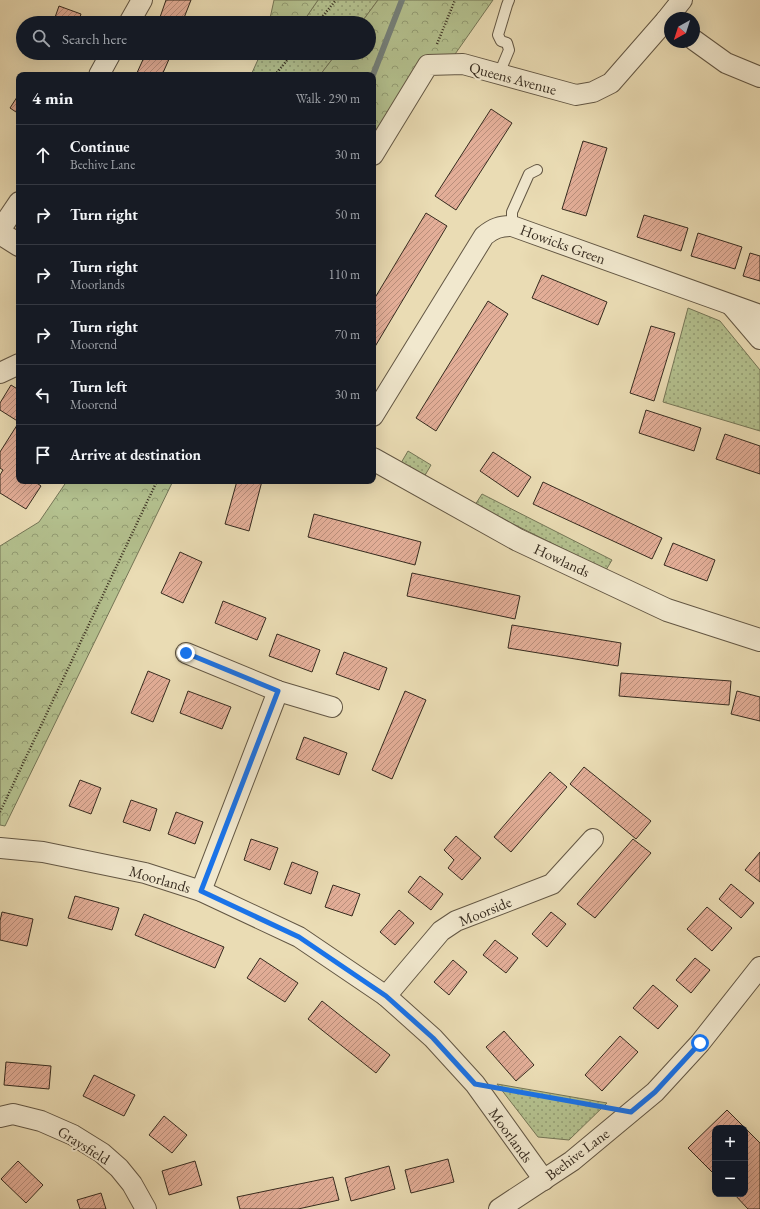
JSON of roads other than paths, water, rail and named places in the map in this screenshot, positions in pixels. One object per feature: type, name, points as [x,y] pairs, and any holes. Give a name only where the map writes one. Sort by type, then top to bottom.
[{"type":"street","points":[[133,16],[142,0]]},
{"type":"street","name":"Queens Avenue","points":[[674,12],[682,0]]},
{"type":"street","name":"Queens Avenue","points":[[376,150],[428,65],[464,64],[576,95],[593,92],[611,83],[664,25]]},
{"type":"street","points":[[700,44],[726,64],[760,77]]},
{"type":"street","points":[[101,72],[108,60]]},
{"type":"street","points":[[0,230],[16,206]]},
{"type":"street","name":"Howicks Green","points":[[376,411],[484,236],[492,229],[512,226],[760,315]]},
{"type":"street","points":[[0,233],[16,243]]},
{"type":"street","name":"Howicks Green","points":[[730,304],[760,339]]},
{"type":"street","points":[[0,373],[16,365]]},
{"type":"street","name":"Howlands","points":[[376,461],[518,540],[667,610],[760,640]]},
{"type":"street","points":[[186,653],[278,691],[332,707]]},
{"type":"street","points":[[201,891],[278,691]]},
{"type":"street","name":"Moorside","points":[[386,996],[441,931],[456,921],[552,884],[593,839]]},
{"type":"street","name":"Moorlands","points":[[0,848],[43,852],[145,873],[201,891],[299,937],[386,996],[433,1038],[475,1084],[544,1180]]},
{"type":"street","name":"Beehive Lane","points":[[499,1209],[572,1161],[655,1092],[700,1043],[760,967]]},
{"type":"street","name":"Graysfield","points":[[0,1117],[13,1114],[41,1121],[73,1135],[102,1153],[119,1168],[132,1184],[146,1209]]},
{"type":"lane","points":[[499,74],[509,50],[507,43],[501,41],[498,35],[506,5],[509,0]]},
{"type":"lane","points":[[512,226],[512,212],[529,174],[537,170]]},
{"type":"waterway","points":[[374,72],[402,0]]}]
